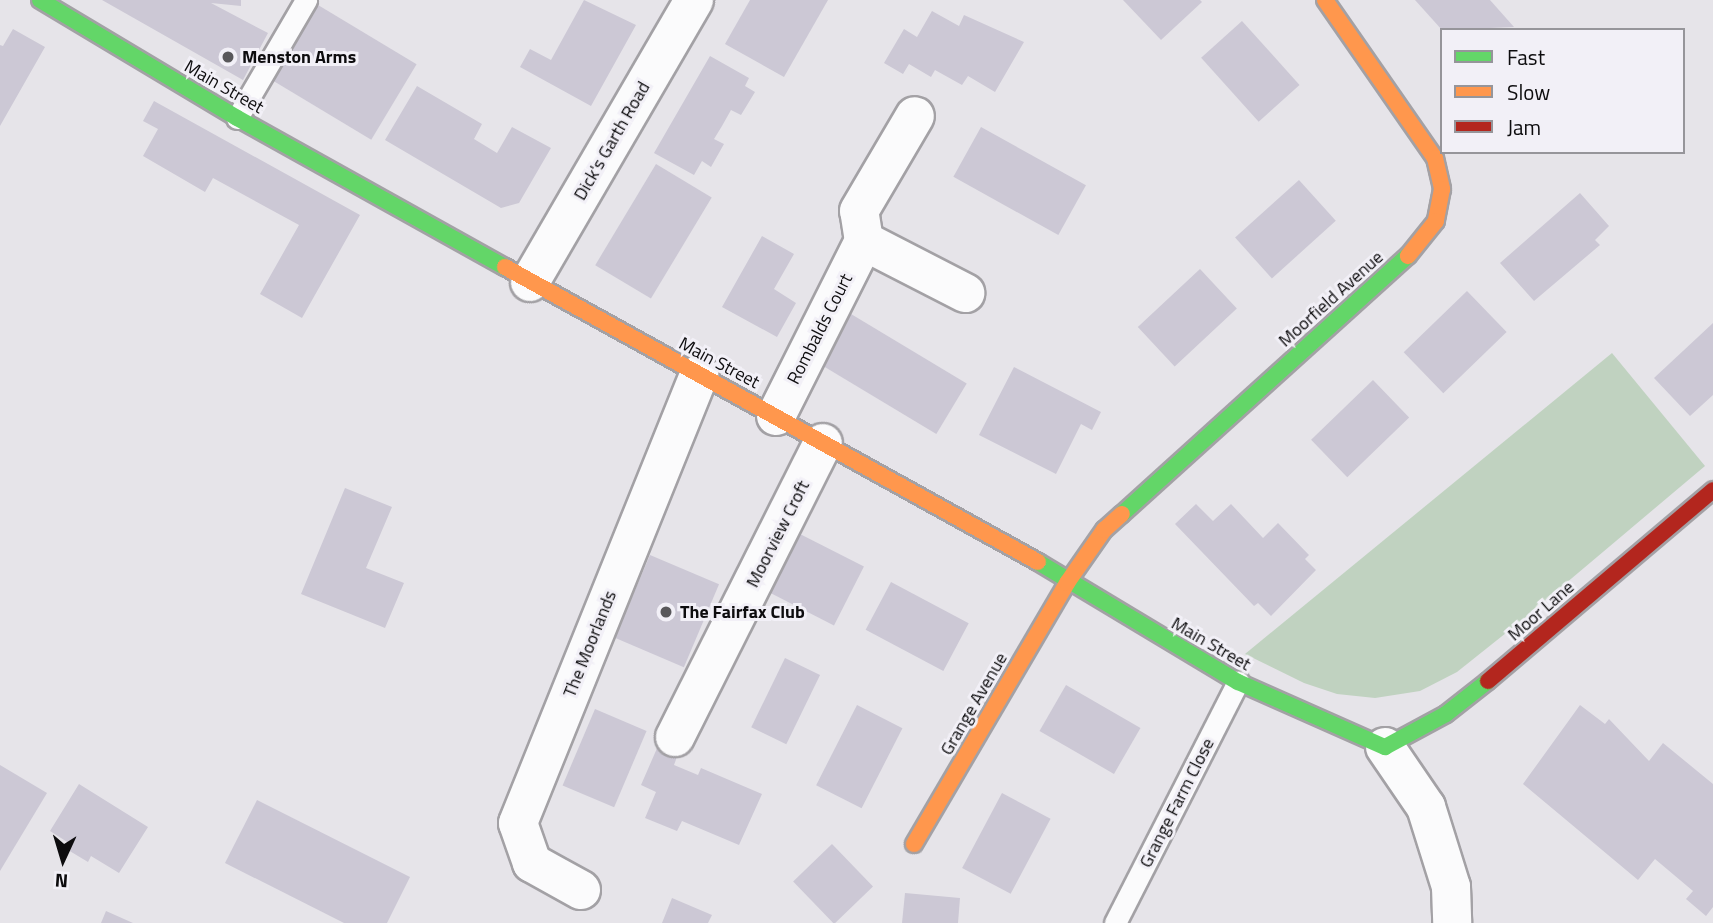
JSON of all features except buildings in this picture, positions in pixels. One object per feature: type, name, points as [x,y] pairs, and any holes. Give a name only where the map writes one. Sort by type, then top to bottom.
[{"type":"street","name":"Main Street","points":[[40,0],[237,118],[1053,570],[1067,583],[1238,682],[1385,747]]},
{"type":"street","name":"Dick's Garth Road","points":[[530,282],[694,0]]},
{"type":"street","name":"Moorfield Avenue","points":[[1067,583],[1104,530],[1424,241],[1436,220],[1442,190],[1435,158],[1325,0]]},
{"type":"street","points":[[915,116],[859,211],[864,241],[965,293]]},
{"type":"street","name":"Rombalds Court","points":[[776,416],[864,241]]},
{"type":"street","name":"The Moorlands","points":[[582,890],[532,863],[518,823],[699,374]]},
{"type":"street","name":"Moorview Croft","points":[[676,737],[823,443]]},
{"type":"street","name":"Moor Lane","points":[[1385,747],[1446,714],[1504,669],[1713,490]]},
{"type":"street","name":"Grange Avenue","points":[[914,844],[1067,583]]},
{"type":"street","points":[[1385,747],[1426,807],[1451,887],[1452,923]]},
{"type":"lane","points":[[237,118],[306,0]]},
{"type":"lane","name":"Grange Farm Close","points":[[1115,923],[1238,682]]},
{"type":"green space","points":[[1612,353],[1705,466],[1521,621],[1457,672],[1420,691],[1375,698],[1337,694],[1304,683],[1245,654]]},
{"type":"traffic: fast","points":[[40,0],[237,118],[505,267]]},
{"type":"traffic: fast","points":[[1122,514],[1408,256]]},
{"type":"traffic: fast","points":[[1038,562],[1238,682],[1385,747],[1446,714],[1488,681]]},
{"type":"traffic: slow","points":[[1325,0],[1435,158],[1442,189],[1436,221],[1408,256]]},
{"type":"traffic: slow","points":[[505,267],[1038,562]]},
{"type":"traffic: slow","points":[[914,844],[1067,583],[1104,530],[1122,514]]},
{"type":"traffic: jam","points":[[1488,681],[1713,490]]},
{"type":"place","name":"Menston Arms","points":[[228,57]]},
{"type":"place","name":"The Fairfax Club","points":[[666,612]]}]
